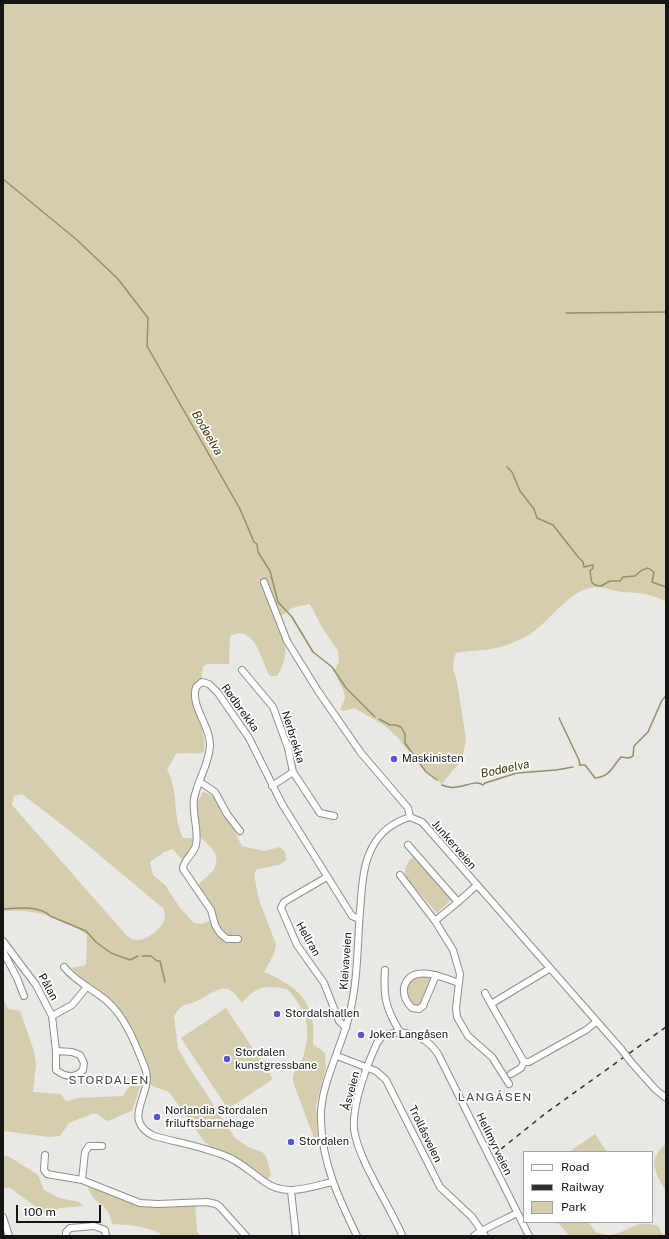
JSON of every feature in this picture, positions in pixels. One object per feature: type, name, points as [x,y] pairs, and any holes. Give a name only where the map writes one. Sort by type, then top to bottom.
[{"type":"street","points":[[264,582],[287,641],[307,674],[361,753],[408,808],[410,817]]},
{"type":"street","name":"Nerbrekka","points":[[242,670],[276,711],[288,748],[293,772],[318,811],[323,814],[334,816]]},
{"type":"street","name":"Rødbrekka","points":[[238,939],[227,939],[220,933],[215,925],[211,910],[183,869],[184,862],[194,850],[197,839],[194,807],[210,746],[209,737],[194,695],[196,687],[202,682],[209,684],[218,693],[249,738],[272,786],[327,877],[352,916],[359,919]]},
{"type":"street","name":"Nerbrekka","points":[[272,786],[293,772]]},
{"type":"street","points":[[200,782],[215,792],[227,814],[240,831]]},
{"type":"street","name":"Junkerveien","points":[[410,817],[422,822],[476,886],[631,1062],[655,1089],[666,1098]]},
{"type":"street","name":"Kleivaveien","points":[[357,1236],[332,1182],[322,1136],[321,1113],[325,1091],[346,1028],[354,990],[364,871],[371,850],[386,830],[397,822],[410,817]]},
{"type":"street","points":[[408,845],[458,902]]},
{"type":"street","points":[[400,875],[436,921],[452,950],[460,974],[456,1008],[462,1027],[468,1036],[492,1057],[509,1084]]},
{"type":"street","name":"Hellran","points":[[327,877],[284,902],[281,908],[297,945],[324,982],[339,1021],[346,1028]]},
{"type":"street","points":[[436,921],[476,886]]},
{"type":"street","name":"Pålan","points":[[3,941],[36,985],[52,1016],[56,1051],[56,1070],[60,1074],[73,1076],[83,1070],[84,1063],[80,1055],[72,1052],[56,1051]]},
{"type":"street","points":[[3,951],[18,978],[24,996]]},
{"type":"street","points":[[64,967],[71,976],[108,1003],[121,1018],[144,1065],[148,1082],[139,1107],[138,1116],[140,1124],[146,1131],[154,1136],[230,1158],[245,1166],[268,1185],[291,1191],[332,1182]]},
{"type":"street","points":[[491,1004],[549,969]]},
{"type":"street","points":[[385,970],[386,1003],[400,1032]]},
{"type":"street","points":[[436,975],[423,1006],[419,1008],[412,1008],[404,998],[406,984],[416,974],[424,973],[436,975],[459,983]]},
{"type":"street","points":[[52,1016],[72,1005],[86,988]]},
{"type":"street","points":[[485,993],[524,1062]]},
{"type":"street","points":[[524,1062],[529,1062],[576,1036],[596,1022]]},
{"type":"street","name":"Åsveien","points":[[400,1032],[391,1033],[381,1037],[368,1068],[356,1106],[354,1128],[363,1158],[402,1235]]},
{"type":"street","name":"Hellmyrveien","points":[[400,1032],[423,1038],[438,1054],[529,1236]]},
{"type":"street","name":"Trollåsveien","points":[[337,1056],[382,1075],[393,1091],[440,1187],[472,1217],[484,1233]]},
{"type":"street","points":[[511,1074],[521,1068],[524,1062]]},
{"type":"street","points":[[82,1180],[85,1152],[89,1146],[102,1146]]},
{"type":"street","points":[[44,1155],[43,1165],[45,1173],[82,1180],[140,1203],[158,1204],[207,1202],[216,1204],[246,1236]]},
{"type":"street","points":[[291,1191],[296,1236]]},
{"type":"street","points":[[474,1236],[484,1233],[488,1229],[517,1213]]},
{"type":"street","points":[[3,1217],[8,1236]]},
{"type":"street","points":[[66,1236],[66,1232],[70,1228],[94,1226],[105,1230],[106,1236]]},
{"type":"green space","points":[[3,3],[666,3],[666,602],[645,594],[622,592],[599,587],[585,589],[567,600],[543,624],[527,636],[500,647],[456,653],[453,668],[457,682],[466,739],[462,761],[442,784],[421,767],[398,738],[384,725],[354,708],[343,711],[340,709],[345,699],[344,692],[334,671],[339,662],[338,651],[323,629],[310,604],[292,608],[277,619],[283,634],[285,655],[284,662],[277,676],[270,676],[252,639],[239,633],[230,636],[229,664],[207,664],[203,667],[201,680],[192,691],[204,736],[204,752],[176,754],[167,770],[173,786],[180,830],[183,838],[192,838],[194,847],[183,858],[180,858],[173,849],[164,852],[150,862],[153,875],[165,885],[180,908],[194,923],[202,924],[211,920],[211,914],[197,888],[201,882],[214,870],[216,861],[214,851],[196,830],[194,820],[195,810],[203,792],[217,800],[222,806],[242,846],[264,851],[280,847],[285,852],[286,860],[279,865],[257,869],[254,874],[259,900],[276,944],[274,954],[264,972],[287,984],[303,998],[312,1018],[313,1044],[325,1053],[326,1068],[316,1105],[318,1141],[315,1141],[293,1082],[296,1068],[303,1057],[306,1047],[307,1029],[303,1012],[287,989],[273,987],[262,988],[252,993],[242,1003],[231,991],[227,989],[217,990],[183,1006],[174,1016],[178,1048],[187,1064],[235,1138],[248,1147],[262,1152],[266,1156],[271,1174],[267,1181],[240,1160],[213,1150],[203,1140],[169,1092],[152,1086],[150,1083],[148,1067],[124,1016],[71,968],[86,965],[87,935],[67,923],[47,915],[26,911],[3,911]],"holes":[[[22,794],[79,838],[164,909],[165,919],[160,927],[151,935],[141,940],[132,939],[127,935],[12,805],[14,796]]]},
{"type":"green space","points":[[415,856],[452,899],[437,913],[405,877],[407,865]]},
{"type":"green space","points":[[418,976],[432,977],[420,1006],[412,1006],[409,1002],[407,990],[410,982]]},
{"type":"green space","points":[[3,998],[8,1009],[20,1011],[34,1051],[36,1065],[33,1092],[61,1094],[66,1102],[77,1098],[123,1096],[128,1088],[136,1083],[141,1085],[132,1111],[107,1121],[97,1114],[92,1114],[69,1123],[60,1136],[49,1137],[3,1131]]},
{"type":"green space","name":"Stordalen kunstgressbane","points":[[226,1008],[273,1079],[228,1109],[181,1038]]},
{"type":"green space","points":[[595,1134],[606,1151],[570,1151]]},
{"type":"green space","points":[[666,1144],[666,1191],[656,1172],[655,1161],[656,1155]]},
{"type":"green space","points":[[3,1156],[8,1156],[38,1175],[44,1190],[59,1198],[79,1202],[84,1206],[60,1208],[51,1213],[43,1212],[10,1188],[3,1188]]},
{"type":"green space","points":[[89,1186],[129,1201],[195,1204],[197,1231],[200,1236],[160,1236],[160,1233],[142,1227],[112,1224],[108,1211],[94,1198],[88,1188]]},
{"type":"green space","points":[[558,1223],[589,1223],[596,1232],[606,1235],[618,1233],[638,1225],[650,1224],[658,1226],[663,1236],[570,1236]]},
{"type":"waterway","name":"Bodøelva","points":[[3,179],[77,240],[118,279],[148,318],[147,346],[240,509],[254,542],[257,544],[258,552],[270,571],[278,602],[292,617],[313,652],[332,667],[346,688],[375,717]]},
{"type":"waterway","points":[[566,313],[666,312]]},
{"type":"waterway","points":[[507,467],[512,472],[520,491],[534,509],[537,518],[553,525],[583,562],[584,567],[593,565],[593,568],[590,571],[592,583],[601,586],[610,581],[620,581],[623,577],[635,576],[642,570],[648,568],[654,572],[652,582],[666,587]]},
{"type":"waterway","name":"Bodøelva","points":[[579,765],[585,765],[595,778],[607,774],[621,757],[629,758],[633,756],[634,746],[648,732],[662,700],[666,696]]},
{"type":"waterway","points":[[559,718],[580,765]]},
{"type":"waterway","name":"Bodøelva","points":[[379,719],[390,725],[401,727],[405,734],[405,743],[426,772],[437,780]]},
{"type":"waterway","name":"Bodøelva","points":[[442,785],[448,787],[460,787],[474,783],[483,785],[485,783],[517,773],[573,767]]},
{"type":"waterway","points":[[3,909],[28,908],[46,912],[50,916],[86,931],[96,942],[111,953],[130,960],[138,956]]},
{"type":"waterway","points":[[142,956],[151,956],[157,961],[160,961],[165,982]]},
{"type":"railway","points":[[501,1149],[546,1113],[666,1027]]},
{"type":"place","name":"Maskinisten","points":[[394,759]]},
{"type":"place","name":"Stordalshallen","points":[[277,1014]]},
{"type":"place","name":"Joker Langåsen","points":[[361,1035]]},
{"type":"place","name":"Stordalen kunstgressbane","points":[[227,1059]]},
{"type":"place","name":"Norlandia Stordalen friluftsbarnehage","points":[[157,1117]]},
{"type":"place","name":"Stordalen","points":[[291,1142]]},
{"type":"district","name":"STORDALEN","points":[[109,1080]]},
{"type":"district","name":"LANGÅSEN","points":[[495,1097]]}]
